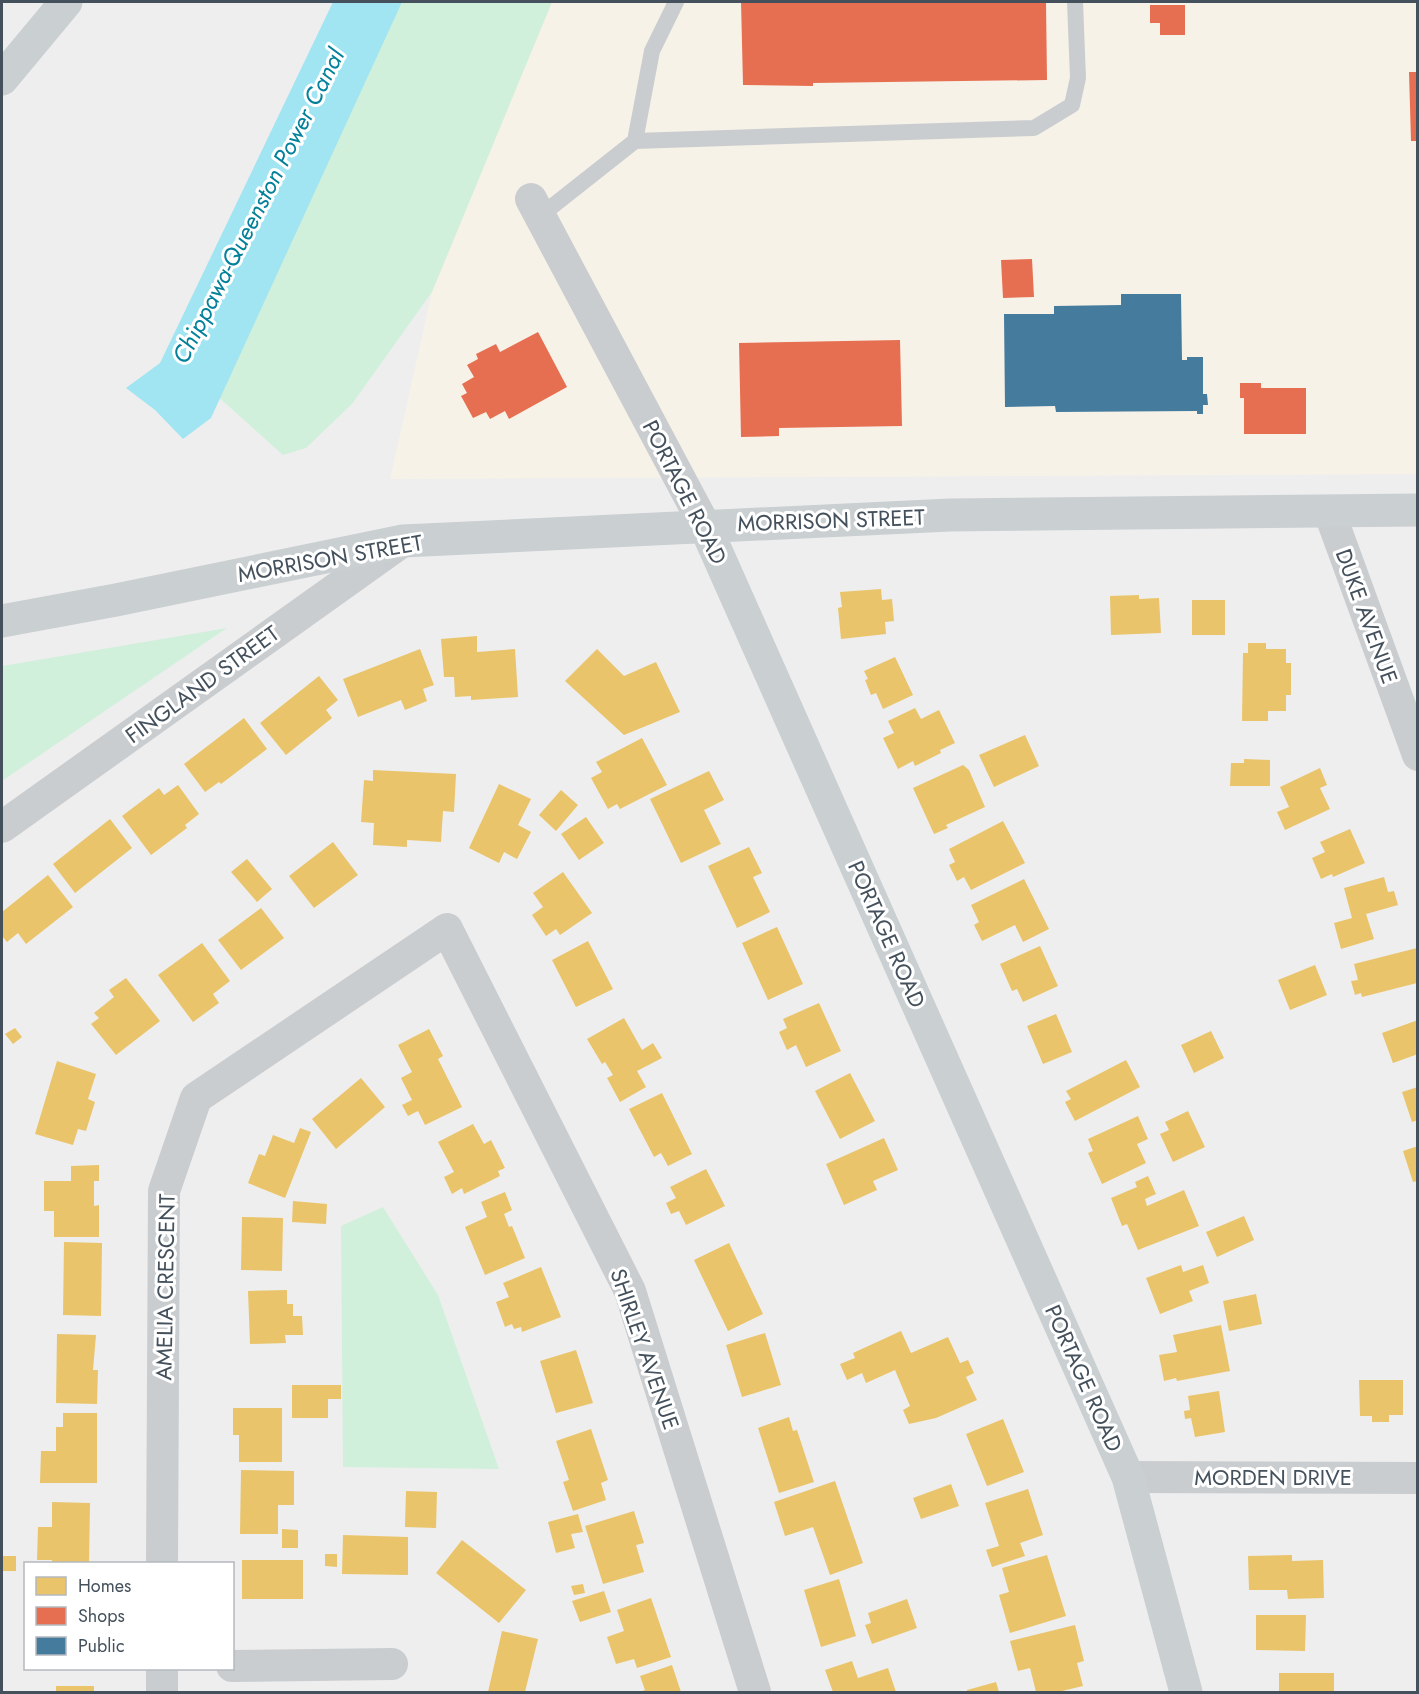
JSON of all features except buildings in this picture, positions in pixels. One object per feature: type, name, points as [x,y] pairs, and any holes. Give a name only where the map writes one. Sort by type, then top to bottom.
[{"type":"street","points":[[2,79],[66,2]]},
{"type":"street","name":"PORTAGE ROAD","points":[[536,207],[705,526],[1128,1477],[1186,1692]]},
{"type":"street","name":"MORRISON STREET","points":[[2,621],[403,541],[950,515],[1418,510]]},
{"type":"street","name":"DUKE AVENUE","points":[[1329,511],[1418,755]]},
{"type":"street","name":"FINGLAND STREET","points":[[2,827],[403,541]]},
{"type":"street","name":"SHIRLEY AVENUE","points":[[444,931],[447,929],[630,1291],[754,1692]]},
{"type":"street","name":"AMELIA CRESCENT","points":[[162,1562],[164,1191],[196,1098],[444,931]]},
{"type":"street","name":"MORDEN DRIVE","points":[[1128,1477],[1418,1478]]},
{"type":"street","points":[[234,1666],[392,1664]]},
{"type":"street","points":[[162,1670],[162,1692]]},
{"type":"lane","points":[[635,141],[652,51],[676,2]]},
{"type":"lane","points":[[536,207],[635,141],[1034,128],[1072,105],[1078,78],[1075,2]]},
{"type":"shaded area","points":[[552,2],[1417,2],[1417,474],[390,479],[432,292]]},
{"type":"green space","points":[[377,2],[552,2],[432,292],[352,404],[306,448],[283,455],[196,377]]},
{"type":"green space","points":[[227,628],[2,781],[2,666]]},
{"type":"green space","points":[[383,1207],[438,1295],[499,1469],[343,1467],[341,1226]]},
{"type":"water","name":"Chippawa-Queenston Power Canal","points":[[333,2],[402,2],[211,418],[183,439],[155,410],[126,388],[160,363]]}]
